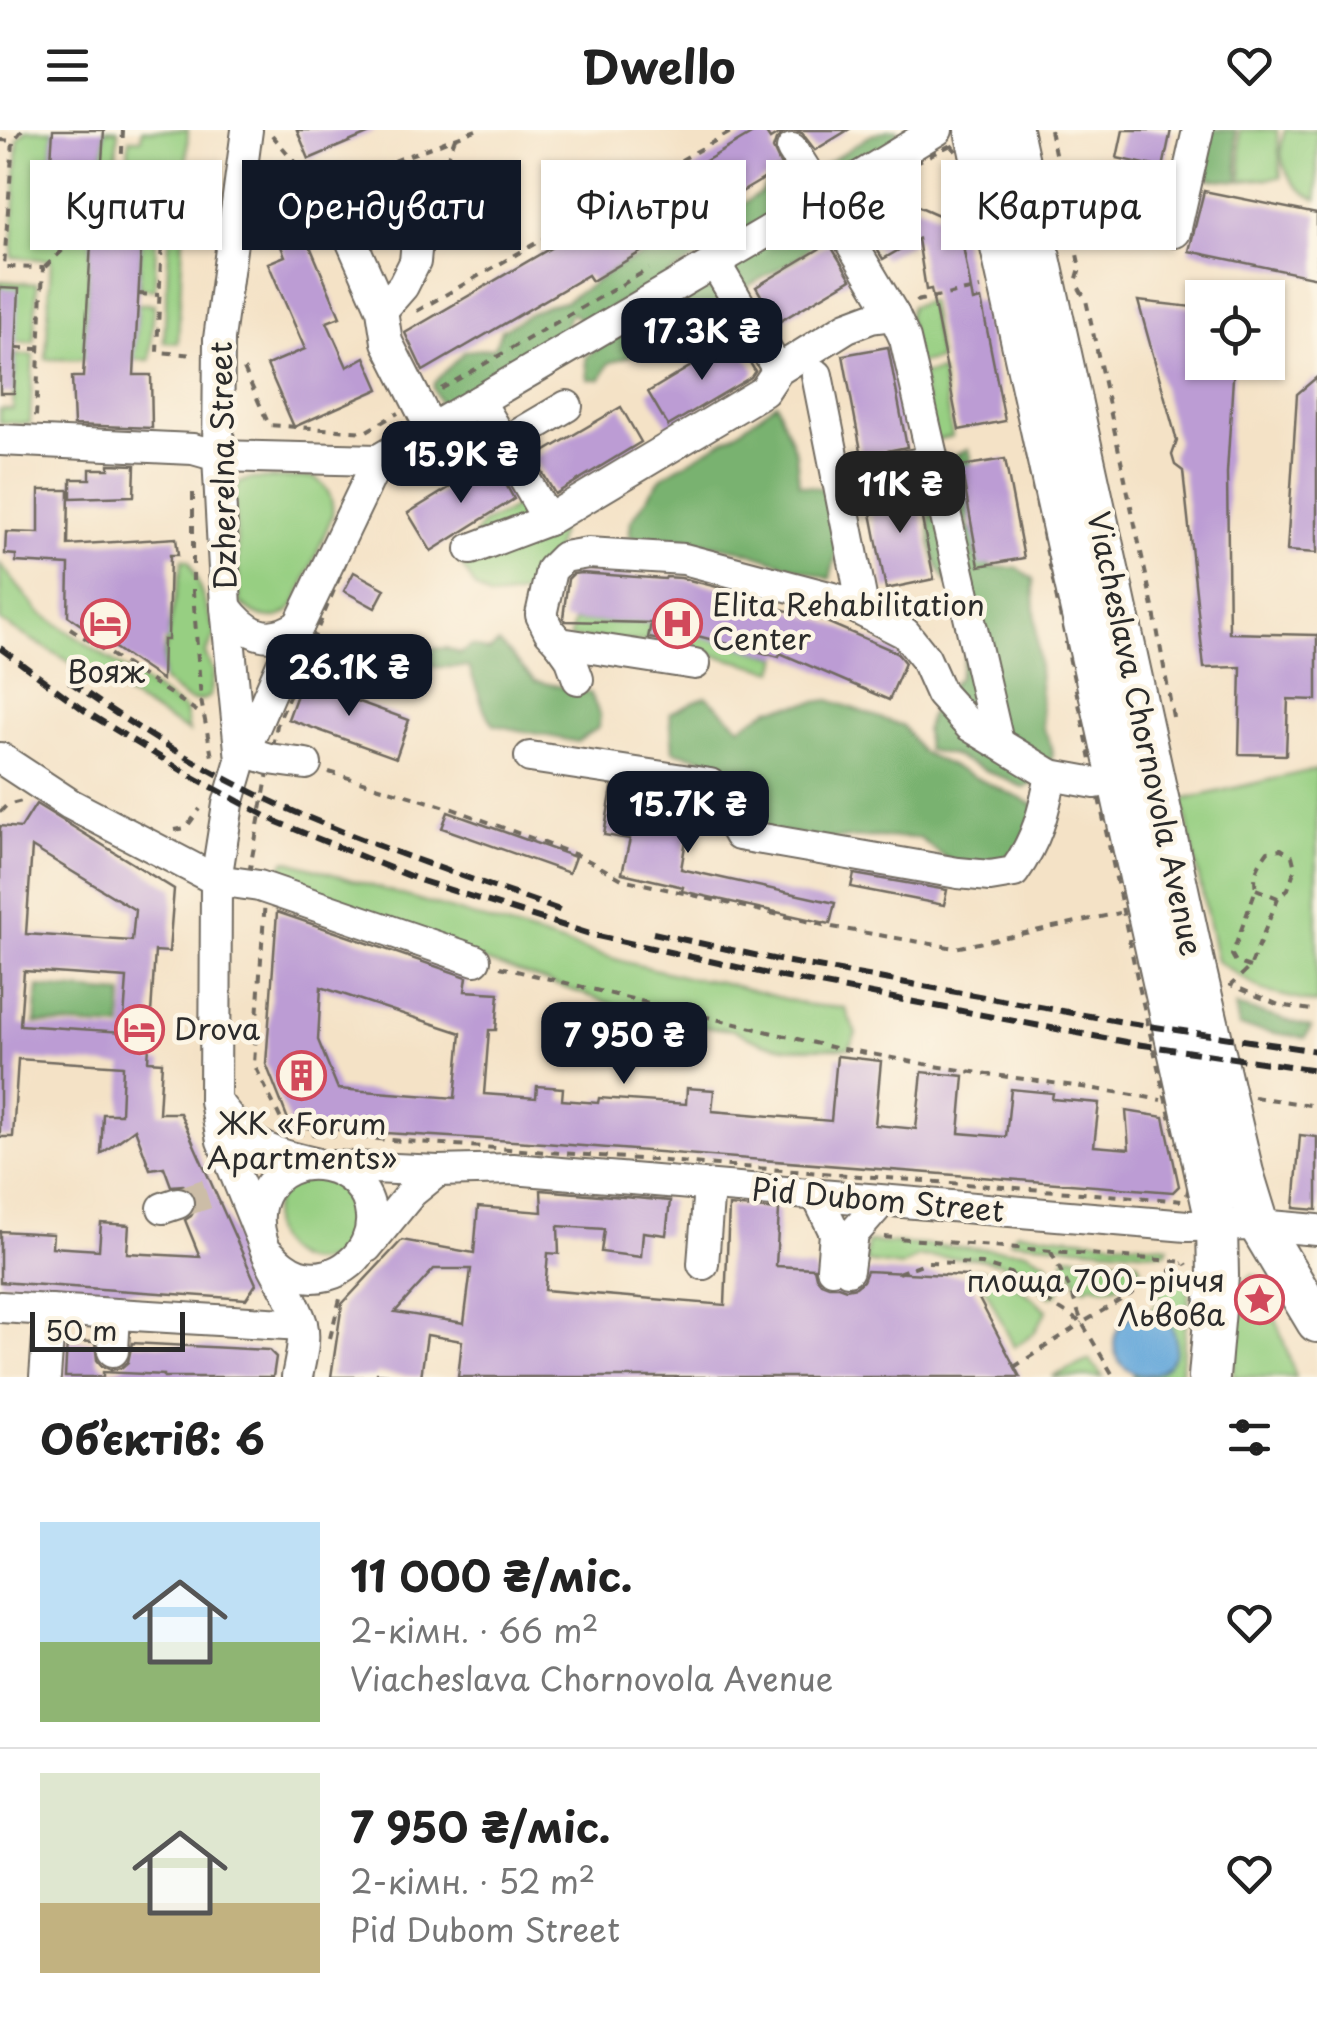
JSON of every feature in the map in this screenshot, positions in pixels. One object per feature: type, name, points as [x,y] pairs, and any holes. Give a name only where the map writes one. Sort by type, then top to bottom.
[{"type":"main road","name":"Viacheslava Chornovola Avenue","points":[[975,130],[1216,1226]]},
{"type":"main road","name":"Viacheslava Chornovola Avenue","points":[[1012,130],[1243,1174],[1259,1225],[1317,1322]]},
{"type":"main road","points":[[1209,1377],[1218,1276],[1216,1226]]},
{"type":"street","name":"Dzherelna Street","points":[[247,130],[205,452],[226,607],[233,758],[216,880],[215,1100],[226,1187],[264,1244],[302,1325]]},
{"type":"street","points":[[888,160],[937,130]]},
{"type":"street","points":[[1176,224],[1198,130]]},
{"type":"street","points":[[784,137],[798,160]]},
{"type":"street","points":[[306,764],[233,758],[378,460],[424,416],[479,401],[766,233]]},
{"type":"street","points":[[354,250],[383,320],[386,342],[424,416]]},
{"type":"street","points":[[383,320],[415,262],[416,250]]},
{"type":"street","points":[[854,250],[894,315],[904,339],[998,742]]},
{"type":"street","points":[[715,263],[778,370]]},
{"type":"street","points":[[471,549],[548,520],[764,391],[778,370],[847,327],[894,315]]},
{"type":"street","points":[[816,376],[864,612]]},
{"type":"street","points":[[479,401],[548,520]]},
{"type":"street","points":[[504,443],[567,406]]},
{"type":"street","points":[[0,440],[378,460]]},
{"type":"street","points":[[838,480],[932,461]]},
{"type":"street","points":[[578,679],[570,658],[541,615],[551,570],[564,557],[588,553],[684,558],[840,600],[864,612],[905,633],[925,658],[941,694],[970,726],[1051,774],[1095,783],[1119,780]]},
{"type":"street","points":[[226,607],[256,634],[277,636],[299,625]]},
{"type":"street","points":[[560,643],[695,664]]},
{"type":"street","points":[[530,756],[710,784],[739,835],[990,876],[1014,872],[1030,851],[1044,814],[1051,774]]},
{"type":"street","points":[[0,758],[70,804],[216,880],[258,886],[475,960]]},
{"type":"street","points":[[215,1100],[238,1130],[268,1152],[324,1165],[350,1176],[365,1194],[371,1215],[369,1237],[302,1325],[297,1377]]},
{"type":"street","points":[[324,1165],[297,1166],[278,1177],[265,1194],[258,1214],[264,1244],[284,1267],[302,1276],[323,1276],[350,1263],[412,1192],[438,1171]]},
{"type":"street","name":"Pid Dubom Street","points":[[324,1165],[514,1170],[1186,1226],[1259,1225],[1317,1230]]},
{"type":"street","points":[[703,1264],[709,1186]]},
{"type":"street","points":[[817,1196],[835,1233],[840,1270],[853,1234],[880,1202]]},
{"type":"street","points":[[0,1307],[302,1325]]},
{"type":"street","points":[[46,1377],[50,1310]]},
{"type":"street","points":[[112,1364],[115,1314]]},
{"type":"path","points":[[121,160],[123,130]]},
{"type":"path","points":[[267,130],[293,160]]},
{"type":"path","points":[[447,160],[458,130]]},
{"type":"path","points":[[395,160],[476,130]]},
{"type":"path","points":[[383,320],[734,130]]},
{"type":"path","points":[[0,140],[18,134],[4,222],[4,267],[43,268]]},
{"type":"path","points":[[36,422],[43,268],[62,250]]},
{"type":"path","points":[[161,250],[157,352],[196,355]]},
{"type":"path","points":[[245,371],[269,425],[365,432],[424,416],[656,265]]},
{"type":"path","points":[[894,315],[910,302],[990,286]]},
{"type":"path","points":[[138,294],[159,295]]},
{"type":"path","points":[[16,348],[39,349]]},
{"type":"path","points":[[204,716],[193,592],[205,452]]},
{"type":"path","points":[[70,628],[204,716],[233,758]]},
{"type":"path","points":[[306,764],[453,809],[582,857],[622,879],[832,927],[955,948],[1123,912]]},
{"type":"path","points":[[1250,967],[1236,962],[1232,955],[1256,889],[1257,866],[1268,851],[1280,850],[1292,856],[1294,868],[1288,889],[1278,898],[1250,967],[1231,985],[1279,1004],[1317,1011]]},
{"type":"path","points":[[1256,889],[1278,898]]},
{"type":"path","points":[[475,960],[835,1048],[1166,1101]]},
{"type":"path","points":[[1239,1096],[1317,1106]]},
{"type":"path","points":[[853,1234],[1185,1262],[1196,1277]]},
{"type":"path","points":[[1050,1252],[1082,1323],[1114,1377]]},
{"type":"path","points":[[898,1272],[928,1262],[982,1264],[1010,1273],[1082,1323]]},
{"type":"path","points":[[1014,1367],[1185,1262]]},
{"type":"green space","points":[[26,130],[53,130],[51,160],[30,160],[30,250],[91,250],[85,347],[135,350],[138,304],[154,304],[150,360],[46,359],[51,260],[12,257],[18,139]]},
{"type":"green space","points":[[104,130],[118,130],[116,158],[102,158]]},
{"type":"green space","points":[[142,130],[188,130],[187,160],[128,160],[129,139],[141,139]]},
{"type":"green space","points":[[897,130],[899,137],[868,160],[832,160],[871,135]]},
{"type":"green space","points":[[1207,130],[1235,130],[1239,181],[1210,179],[1199,157]]},
{"type":"green space","points":[[1239,130],[1277,130],[1281,177],[1242,181]]},
{"type":"green space","points":[[1285,130],[1317,130],[1317,200],[1299,188],[1286,171],[1281,152]]},
{"type":"green space","points":[[766,185],[766,218],[746,229],[746,202]]},
{"type":"green space","points":[[766,244],[766,250],[807,250],[748,286],[748,316],[739,334],[713,351],[689,354],[688,334],[678,325],[647,350],[609,363],[601,379],[588,379],[586,357],[692,286],[710,291],[724,269]]},
{"type":"green space","points":[[141,250],[156,250],[155,289],[139,288]]},
{"type":"green space","points":[[169,250],[182,250],[178,343],[164,342]]},
{"type":"green space","points":[[655,250],[711,250],[586,323],[571,313],[559,342],[457,403],[440,404],[434,383],[465,351],[494,348],[501,331],[546,306],[564,302],[621,265]]},
{"type":"green space","points":[[0,281],[37,284],[34,342],[16,342]]},
{"type":"green space","points":[[929,301],[939,360],[917,363],[908,317],[911,306]]},
{"type":"green space","points":[[16,355],[33,355],[30,424],[0,422],[0,409],[13,409]]},
{"type":"green space","points":[[941,371],[952,436],[934,441],[921,375]]},
{"type":"green space","points":[[776,403],[796,453],[799,484],[833,491],[842,529],[830,579],[741,550],[682,539],[629,538],[631,521],[662,477],[736,433]]},
{"type":"green space","points":[[968,449],[968,528],[982,542],[974,554],[991,567],[1018,568],[1033,579],[1043,728],[1052,755],[1047,769],[1025,788],[952,755],[927,750],[925,731],[934,703],[959,677],[974,619],[938,567],[931,540],[930,509],[945,467]]},
{"type":"green space","points":[[313,477],[329,494],[332,516],[296,603],[276,618],[261,616],[240,602],[234,494],[240,483],[249,479]]},
{"type":"green space","points":[[526,496],[560,532],[555,550],[548,568],[531,589],[490,598],[476,588],[458,559],[482,524],[509,511]]},
{"type":"green space","points":[[183,559],[189,561],[216,634],[205,654],[214,672],[210,696],[196,701],[184,698],[162,680]]},
{"type":"green space","points":[[0,564],[39,612],[185,710],[189,732],[0,621]]},
{"type":"green space","points":[[574,621],[651,623],[647,642],[570,638]]},
{"type":"green space","points":[[694,634],[779,657],[775,671],[690,649]]},
{"type":"green space","points":[[499,643],[535,681],[590,693],[600,715],[598,728],[577,742],[494,725],[469,667],[432,667],[426,649],[447,648],[460,654],[471,646],[489,651]]},
{"type":"green space","points":[[706,696],[740,727],[769,709],[829,700],[903,726],[921,752],[1036,806],[1020,854],[999,864],[951,862],[919,838],[825,839],[757,828],[738,773],[673,751],[670,713]]},
{"type":"green space","points":[[1317,769],[1317,1004],[1263,991],[1217,961],[1182,800]]},
{"type":"green space","points":[[286,860],[625,962],[808,1005],[845,1008],[856,1034],[849,1048],[789,1048],[763,1043],[733,1030],[671,1023],[648,1011],[625,1008],[443,947],[274,878]]},
{"type":"green space","points":[[38,987],[123,994],[121,1028],[35,1023]]},
{"type":"green space","points":[[1235,1006],[1311,1027],[1305,1038],[1239,1027]]},
{"type":"green space","points":[[314,1178],[330,1181],[344,1190],[353,1204],[353,1236],[344,1250],[330,1259],[314,1262],[298,1259],[284,1250],[275,1236],[272,1220],[275,1204],[284,1190],[298,1181]]},
{"type":"green space","points":[[1017,1232],[1169,1246],[1165,1253],[1010,1241]]},
{"type":"green space","points":[[868,1242],[1026,1251],[1047,1262],[1054,1280],[1061,1286],[1058,1294],[1050,1297],[1027,1276],[1000,1263],[975,1258],[918,1257],[901,1267],[865,1262]]},
{"type":"green space","points":[[1066,1255],[1137,1261],[1141,1269],[1119,1285],[1086,1288],[1077,1284],[1064,1263]]},
{"type":"green space","points":[[976,1269],[1006,1279],[1047,1310],[1034,1333],[1014,1347]]},
{"type":"green space","points":[[1251,1275],[1262,1280],[1296,1377],[1233,1377],[1244,1282]]},
{"type":"green space","points":[[1191,1278],[1180,1377],[1133,1377],[1134,1372],[1171,1360],[1176,1342],[1149,1313],[1160,1299],[1162,1288]]},
{"type":"green space","points":[[1089,1360],[1103,1377],[1052,1377]]},
{"type":"water","points":[[1145,1313],[1167,1322],[1176,1344],[1167,1366],[1145,1375],[1123,1366],[1114,1344],[1123,1322]]},
{"type":"building","points":[[53,130],[104,130],[102,160],[51,160]]},
{"type":"building","points":[[297,130],[377,130],[309,159]]},
{"type":"building","points":[[758,130],[764,130],[770,139],[792,130],[776,140],[773,149],[778,160],[766,160],[766,178],[746,189],[746,160],[707,160]]},
{"type":"building","points":[[792,130],[848,130],[815,150],[802,133]]},
{"type":"building","points":[[1123,130],[1171,130],[1165,160],[1117,158]]},
{"type":"building","points":[[1204,191],[1317,214],[1317,278],[1189,251]]},
{"type":"building","points":[[921,207],[941,216],[941,250],[964,250],[973,301],[981,299],[1005,421],[959,430],[931,289],[926,290],[920,250]]},
{"type":"building","points":[[91,250],[141,250],[134,375],[151,375],[152,428],[74,425],[72,377],[83,377]]},
{"type":"building","points":[[283,250],[312,250],[340,317],[327,322],[347,367],[365,357],[379,389],[294,427],[267,365],[305,349],[268,263],[285,256]]},
{"type":"building","points":[[547,250],[644,250],[592,281],[588,275],[423,371],[405,333]]},
{"type":"building","points":[[817,250],[833,250],[851,279],[777,323],[756,287]]},
{"type":"building","points":[[878,250],[899,250],[883,259]]},
{"type":"building","points":[[0,288],[19,289],[14,393],[0,393]]},
{"type":"building","points":[[1138,301],[1185,306],[1185,380],[1233,380],[1227,473],[1229,633],[1317,635],[1317,700],[1288,699],[1286,755],[1239,754],[1241,667],[1204,668],[1183,471],[1175,465],[1172,455],[1177,441]]},
{"type":"building","points":[[736,339],[755,371],[751,377],[668,426],[648,392]]},
{"type":"building","points":[[888,347],[907,447],[862,456],[843,355]]},
{"type":"building","points":[[1317,377],[1317,553],[1287,551],[1297,394]]},
{"type":"building","points":[[621,407],[641,442],[555,494],[534,458]]},
{"type":"building","points":[[1005,459],[1024,558],[979,566],[961,466]]},
{"type":"building","points":[[493,461],[514,499],[431,551],[408,513]]},
{"type":"building","points":[[109,464],[135,465],[134,496],[71,498],[71,479],[90,479],[90,469],[109,469]]},
{"type":"building","points":[[915,484],[934,579],[886,589],[867,493]]},
{"type":"building","points":[[39,490],[69,490],[68,545],[176,538],[178,555],[170,555],[168,640],[163,640],[162,680],[68,616],[69,565],[16,562],[16,555],[5,554],[6,532],[39,533]]},
{"type":"building","points":[[354,572],[385,589],[375,608],[344,591]]},
{"type":"building","points":[[581,573],[681,578],[729,590],[728,595],[822,620],[896,652],[905,663],[889,700],[780,653],[779,657],[694,635],[691,644],[648,638],[651,623],[565,621],[568,579]]},
{"type":"building","points":[[302,681],[409,720],[396,758],[288,719]]},
{"type":"building","points":[[612,788],[693,800],[681,869],[835,903],[830,924],[682,891],[683,887],[622,873],[630,839],[604,835]]},
{"type":"building","points":[[36,804],[174,889],[169,952],[155,951],[148,1061],[162,1062],[159,1113],[180,1113],[256,1284],[246,1299],[0,1282],[0,1231],[53,1234],[52,1247],[99,1250],[101,1223],[129,1225],[127,1253],[200,1257],[185,1220],[196,1208],[195,1196],[183,1185],[171,1186],[164,1167],[150,1169],[135,1129],[101,1154],[103,1114],[121,1114],[123,1066],[18,1059],[13,1137],[0,1137],[0,826],[21,828]],"holes":[[[32,847],[135,910],[132,941],[26,934]],[[24,971],[127,978],[123,1032],[20,1025]]]},
{"type":"building","points":[[448,812],[575,857],[569,873],[442,828]]},
{"type":"building","points":[[854,874],[947,890],[944,905],[851,887]]},
{"type":"building","points":[[277,912],[467,977],[465,991],[499,993],[496,1030],[489,1030],[484,1094],[536,1098],[537,1086],[563,1088],[562,1100],[598,1103],[599,1098],[686,1104],[687,1088],[714,1090],[712,1111],[831,1121],[837,1056],[881,1061],[875,1125],[916,1129],[922,1072],[964,1076],[959,1133],[1006,1137],[1011,1089],[1053,1093],[1052,1099],[1099,1103],[1094,1146],[1129,1149],[1126,1111],[1164,1117],[1179,1186],[1173,1192],[291,1127],[266,1064]],"holes":[[[321,987],[461,1033],[455,1098],[338,1089],[318,1040]]]},
{"type":"building","points":[[1300,1135],[1317,1137],[1317,1210],[1294,1208]]},
{"type":"building","points":[[541,1190],[670,1201],[666,1235],[643,1232],[641,1257],[601,1252],[604,1229],[558,1226],[559,1254],[548,1253],[545,1290],[725,1305],[729,1206],[779,1210],[776,1266],[814,1268],[821,1283],[829,1286],[856,1287],[867,1271],[967,1276],[1020,1377],[458,1377],[462,1341],[427,1335],[421,1377],[377,1373],[376,1377],[331,1377],[342,1304],[402,1240],[474,1253],[478,1207],[542,1212]],"holes":[[[434,1269],[471,1269],[464,1323],[395,1312]]]},
{"type":"building","points":[[67,1341],[95,1342],[97,1360],[111,1370],[128,1362],[132,1343],[269,1350],[276,1357],[273,1377],[164,1377],[103,1372],[103,1377],[65,1377]]},
{"type":"tunnel","points":[[178,1203],[215,1191]]},
{"type":"railway","points":[[0,648],[88,713],[186,773],[277,822],[422,881],[593,935],[777,976],[1136,1044],[1317,1070]]},
{"type":"railway","points":[[69,681],[174,750],[286,808],[390,850],[565,912]]},
{"type":"railway","points":[[653,933],[773,959],[1129,1023],[1317,1051]]},
{"type":"place","name":"Elita Rehabilitation Center","points":[[677,623]]},
{"type":"place","name":"Вояж","points":[[106,624]]},
{"type":"place","name":"Drova","points":[[139,1030]]},
{"type":"place","name":"ЖК «Forum Apartments»","points":[[302,1076]]},
{"type":"place","name":"площа 700-річчя Львова","points":[[1260,1299]]}]
